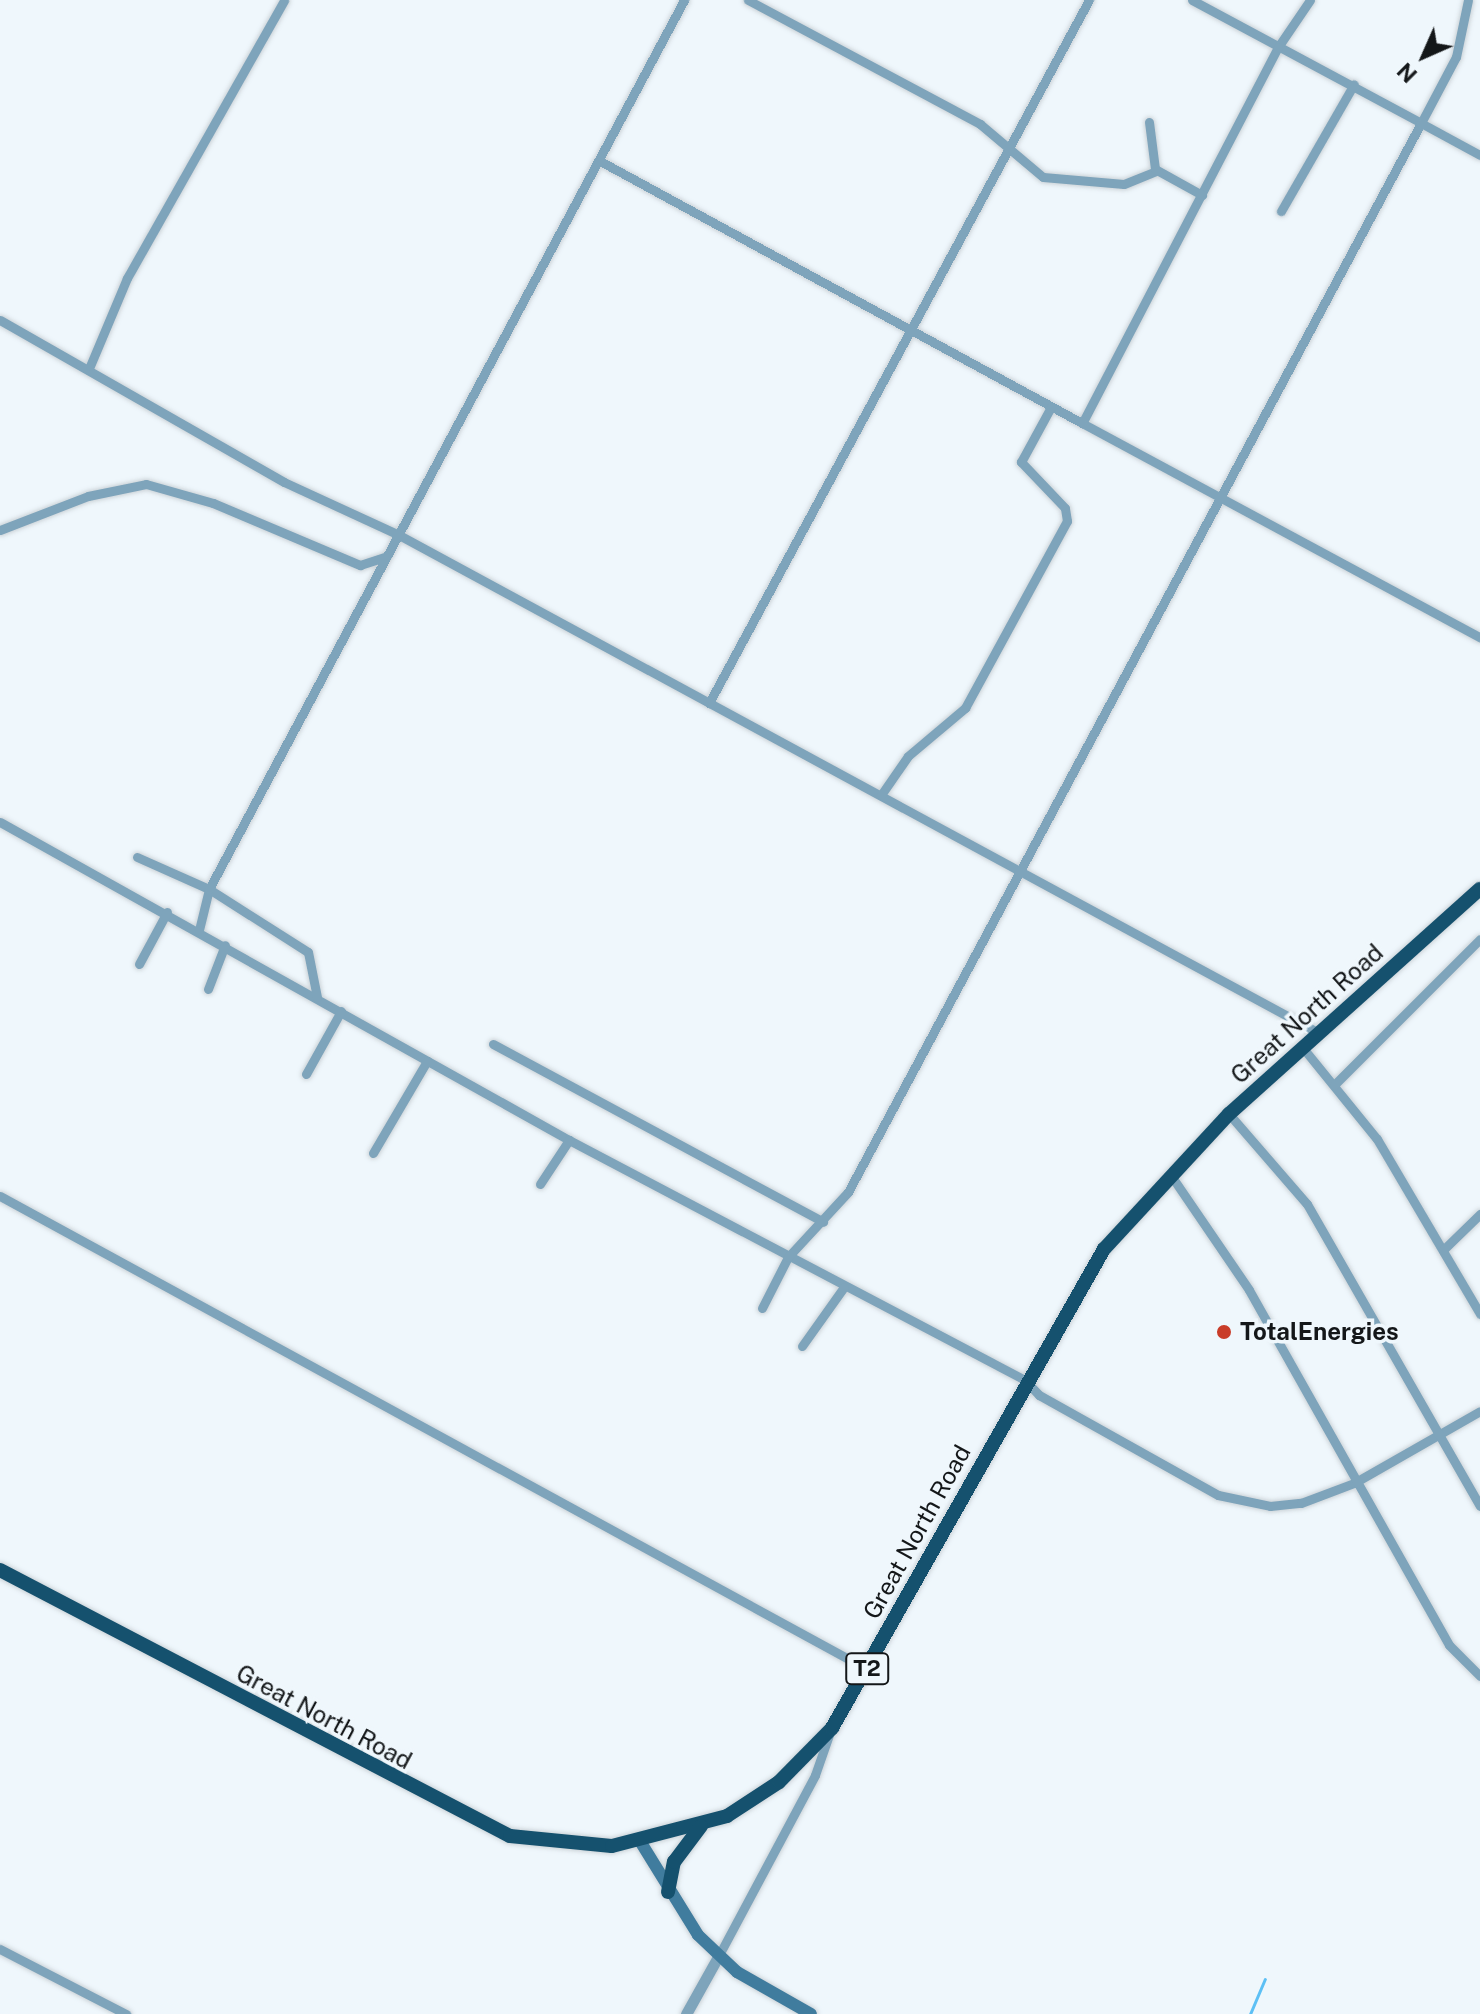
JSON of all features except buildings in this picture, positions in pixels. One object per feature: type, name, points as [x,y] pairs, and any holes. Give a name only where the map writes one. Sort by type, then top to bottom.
[{"type":"highway","name":"Great North Road","points":[[0,1570],[478,1823],[546,1844],[640,1841],[701,1825],[756,1801],[832,1728],[1025,1380],[1104,1249],[1170,1174],[1229,1114],[1480,889]]},
{"type":"highway","points":[[668,1892],[671,1868],[701,1825]]},
{"type":"main road","points":[[640,1841],[668,1892],[719,1955],[811,2014]]},
{"type":"street","points":[[90,366],[127,278],[284,0]]},
{"type":"street","points":[[199,930],[209,889],[684,0]]},
{"type":"street","points":[[748,0],[980,124],[1005,150],[1063,183],[1124,184],[1157,171]]},
{"type":"street","points":[[709,703],[1005,150],[1089,0]]},
{"type":"street","points":[[1192,0],[1354,84],[1480,155]]},
{"type":"street","points":[[1082,423],[1278,47],[1310,0]]},
{"type":"street","points":[[762,1308],[788,1257],[848,1192],[1456,57],[1468,0]]},
{"type":"street","points":[[1281,211],[1354,84]]},
{"type":"street","points":[[1149,122],[1147,151],[1157,171],[1202,195]]},
{"type":"street","points":[[600,161],[1480,637]]},
{"type":"street","points":[[0,320],[90,366],[284,482],[399,535],[1319,1033]]},
{"type":"street","points":[[881,795],[908,756],[965,708],[1067,521],[1065,508],[1021,462],[1051,407]]},
{"type":"street","points":[[0,530],[88,496],[146,484],[213,503],[360,565],[387,556]]},
{"type":"street","points":[[0,822],[167,912],[569,1140],[1025,1380],[1039,1395],[1242,1503],[1301,1503],[1354,1483],[1480,1411]]},
{"type":"street","points":[[137,857],[209,889],[308,952],[317,997]]},
{"type":"street","points":[[139,964],[167,912]]},
{"type":"street","points":[[1334,1085],[1480,939]]},
{"type":"street","points":[[208,989],[225,945]]},
{"type":"street","points":[[306,1074],[341,1011]]},
{"type":"street","points":[[493,1044],[823,1222]]},
{"type":"street","points":[[1303,1048],[1377,1139],[1480,1314]]},
{"type":"street","points":[[373,1153],[427,1061]]},
{"type":"street","points":[[1229,1114],[1307,1204],[1480,1506]]},
{"type":"street","points":[[540,1184],[569,1140]]},
{"type":"street","points":[[1170,1174],[1249,1290],[1354,1483],[1463,1666],[1480,1676]]},
{"type":"street","points":[[0,1196],[867,1669]]},
{"type":"street","points":[[1443,1250],[1480,1214]]},
{"type":"street","points":[[802,1346],[844,1287]]},
{"type":"street","points":[[686,2014],[815,1775],[832,1728]]},
{"type":"street","points":[[0,1949],[126,2014]]},
{"type":"waterway","points":[[1250,2014],[1265,1979]]},
{"type":"place","name":"TotalEnergies","points":[[1224,1332]]}]
